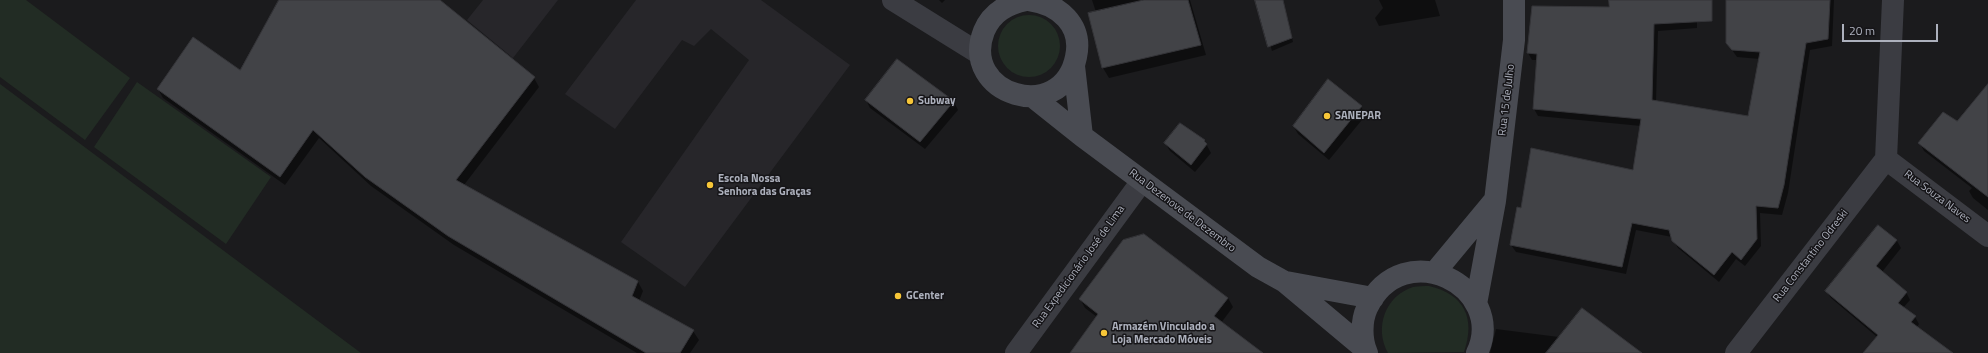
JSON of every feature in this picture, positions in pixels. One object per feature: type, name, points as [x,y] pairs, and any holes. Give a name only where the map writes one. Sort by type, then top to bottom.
[{"type":"street","points":[[893,0],[980,54]]},
{"type":"street","points":[[1035,0],[1057,9],[1068,20],[1075,34],[1078,50],[1074,66],[1068,77],[1058,87],[1046,94],[1033,97],[1018,96],[1004,90],[993,81],[984,68],[980,54],[981,38],[987,23],[998,11],[1012,3],[1035,0]]},
{"type":"street","name":"Rua 15 de Julho","points":[[1476,304],[1495,201],[1514,40],[1514,0]]},
{"type":"street","points":[[1886,158],[1893,0]]},
{"type":"street","points":[[1074,66],[1082,136]]},
{"type":"street","name":"Rua Dezenove de Dezembro","points":[[1033,97],[1082,136],[1258,267],[1285,282],[1366,351]]},
{"type":"street","name":"Rua Souza Naves","points":[[1886,158],[1988,236]]},
{"type":"street","name":"Rua Constantino Odreski","points":[[1736,353],[1886,158]]},
{"type":"street","name":"Rua Expedicionário José de Lima","points":[[1016,353],[1142,181]]},
{"type":"street","points":[[1435,272],[1495,201]]},
{"type":"street","points":[[1366,351],[1363,332],[1365,314],[1373,298],[1385,284],[1400,275],[1417,271],[1435,272],[1452,278],[1466,290],[1476,304],[1481,318],[1482,334],[1477,353]]},
{"type":"street","name":"Rua Dezenove de Dezembro","points":[[1285,282],[1373,298]]},
{"type":"shaded area","points":[[0,0],[26,0],[130,78],[85,140],[0,77]]},
{"type":"shaded area","points":[[483,0],[558,0],[513,58],[467,20]]},
{"type":"shaded area","name":"Escola Nossa Senhora das Graças","points":[[636,0],[761,0],[850,65],[685,287],[621,242],[749,60],[711,29],[694,46],[682,40],[615,129],[565,94]]},
{"type":"shaded area","points":[[1029,15],[1041,18],[1051,24],[1057,34],[1060,46],[1057,58],[1051,68],[1041,74],[1029,77],[1017,74],[1007,68],[1001,58],[998,46],[1001,34],[1007,24],[1017,18]]},
{"type":"shaded area","points":[[137,82],[271,177],[226,244],[94,147]]},
{"type":"shaded area","points":[[0,84],[361,353],[0,353]]},
{"type":"shaded area","points":[[1429,286],[1451,295],[1459,301],[1464,309],[1469,328],[1464,352],[1388,353],[1384,343],[1382,324],[1389,305],[1403,291],[1413,287]]},
{"type":"building","points":[[279,0],[440,0],[535,77],[456,180],[638,281],[632,296],[694,330],[680,353],[646,353],[448,236],[365,177],[313,130],[280,177],[157,89],[193,37],[240,70]]},
{"type":"building","points":[[1144,0],[1188,0],[1201,45],[1102,68],[1088,13]]},
{"type":"building","points":[[1255,0],[1283,0],[1292,38],[1268,47]]},
{"type":"building","points":[[1609,0],[1712,0],[1712,21],[1654,24],[1652,100],[1748,116],[1760,52],[1732,50],[1726,43],[1726,0],[1830,0],[1828,39],[1806,43],[1784,185],[1778,208],[1756,206],[1757,239],[1741,260],[1732,252],[1714,275],[1672,241],[1669,230],[1632,223],[1622,267],[1510,245],[1517,207],[1521,208],[1531,148],[1633,170],[1641,119],[1533,109],[1537,54],[1527,53],[1532,6],[1609,7]]},
{"type":"building","name":"Subway","points":[[897,59],[954,101],[920,142],[865,100]]},
{"type":"building","name":"SANEPAR","points":[[1328,79],[1362,106],[1324,153],[1293,126]]},
{"type":"building","points":[[1988,84],[1988,197],[1918,143],[1943,112],[1957,121]]},
{"type":"building","points":[[1180,123],[1205,140],[1204,141],[1207,144],[1191,165],[1164,143]]},
{"type":"building","points":[[1878,225],[1897,240],[1876,266],[1907,292],[1898,303],[1916,316],[1911,322],[1953,353],[1863,353],[1878,335],[1825,291]]},
{"type":"building","points":[[1144,234],[1228,298],[1214,316],[1263,353],[1070,353],[1098,314],[1079,299],[1123,240]]},
{"type":"building","points":[[1582,308],[1642,353],[1546,353]]},
{"type":"place","name":"Subway","points":[[910,101]]},
{"type":"place","name":"SANEPAR","points":[[1327,116]]},
{"type":"place","name":"Escola Nossa Senhora das Graças","points":[[710,185]]},
{"type":"place","name":"GCenter","points":[[898,296]]},
{"type":"place","name":"Armazém Vinculado a Loja Mercado Móveis","points":[[1104,333]]}]
